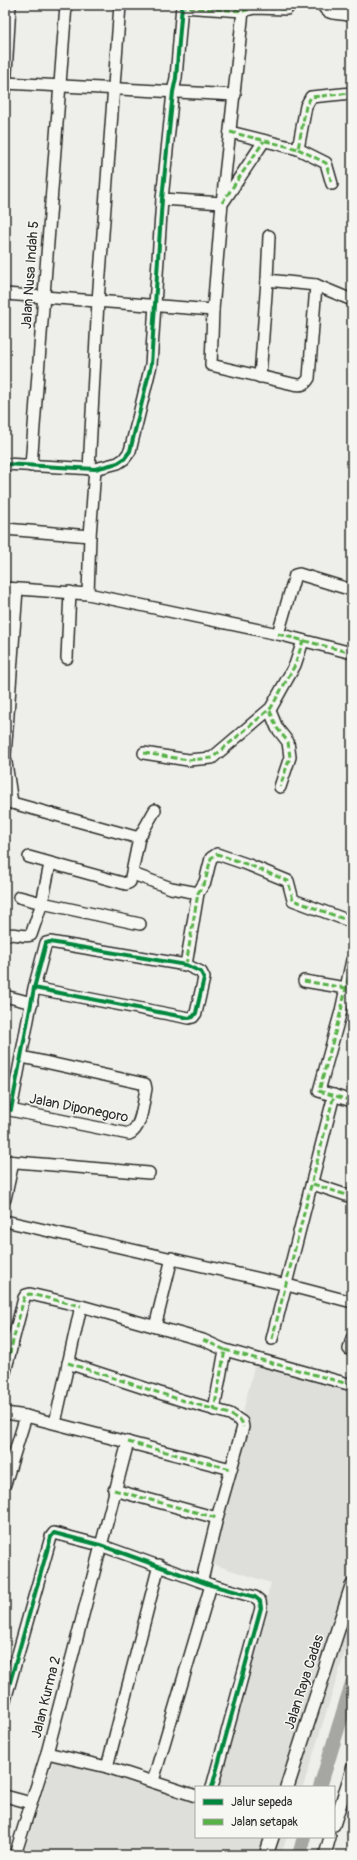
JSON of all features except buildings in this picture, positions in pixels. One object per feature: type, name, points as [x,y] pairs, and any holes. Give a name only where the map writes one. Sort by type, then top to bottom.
[{"type":"street","points":[[5,90],[10,5]]},
{"type":"street","name":"Jalan Nusa Indah 5","points":[[31,466],[58,86],[62,66],[66,5]]},
{"type":"street","points":[[88,594],[98,301],[120,5]]},
{"type":"street","points":[[323,5],[324,10],[328,12],[352,16]]},
{"type":"street","points":[[5,464],[92,469],[118,463],[130,452],[151,365],[162,199],[173,92],[176,78],[182,6],[243,11],[254,8],[287,9]]},
{"type":"street","points":[[243,11],[222,203],[213,310],[211,365],[293,384],[303,385],[307,383],[309,378],[316,284]]},
{"type":"street","points":[[5,83],[234,95]]},
{"type":"street","points":[[298,149],[306,106],[311,97],[352,93]]},
{"type":"street","points":[[230,132],[298,149],[326,163],[332,184]]},
{"type":"street","points":[[222,203],[264,141]]},
{"type":"street","points":[[162,199],[222,203]]},
{"type":"street","points":[[260,377],[269,236]]},
{"type":"street","points":[[266,280],[316,284],[352,300]]},
{"type":"street","points":[[5,294],[213,310]]},
{"type":"street","points":[[5,529],[90,536]]},
{"type":"street","points":[[278,634],[295,575],[299,574],[352,590]]},
{"type":"street","points":[[5,588],[88,594],[278,634],[352,654]]},
{"type":"street","points":[[17,589],[5,756],[9,802],[139,838]]},
{"type":"street","points":[[67,658],[70,592]]},
{"type":"street","points":[[144,753],[188,760],[212,758],[270,711],[294,665],[303,640]]},
{"type":"street","points":[[270,711],[277,728],[288,742],[290,757],[280,787]]},
{"type":"street","points":[[29,858],[126,884],[130,882],[133,874],[139,838],[155,810]]},
{"type":"street","points":[[186,965],[198,893],[205,882],[212,858],[217,854],[288,881],[293,900],[352,922]]},
{"type":"street","points":[[5,936],[11,933],[26,936],[30,935],[42,903],[50,864]]},
{"type":"street","points":[[133,874],[171,888],[198,893]]},
{"type":"street","points":[[19,897],[140,924]]},
{"type":"street","points":[[8,1110],[22,1057],[34,988],[46,943],[50,942],[186,965],[202,972],[204,978],[193,1017],[34,988]]},
{"type":"street","points":[[352,963],[319,1089],[322,1092],[352,1101]]},
{"type":"street","points":[[304,980],[346,988]]},
{"type":"street","points":[[5,996],[32,1003]]},
{"type":"street","name":"Jalan Diponegoro","points":[[8,1110],[129,1134],[134,1132],[138,1126],[146,1089],[145,1084],[22,1057]]},
{"type":"street","points":[[272,1339],[313,1184],[334,1095]]},
{"type":"street","points":[[5,1199],[9,1162],[149,1173]]},
{"type":"street","points":[[313,1184],[352,1196]]},
{"type":"street","points":[[5,1221],[172,1258],[352,1302]]},
{"type":"street","points":[[156,1327],[172,1258]]},
{"type":"street","points":[[5,1372],[24,1298],[26,1294],[30,1294],[81,1306],[203,1340],[225,1350],[352,1385]]},
{"type":"street","points":[[55,1424],[81,1306]]},
{"type":"street","points":[[214,1410],[225,1350]]},
{"type":"street","points":[[68,1363],[230,1414],[242,1422],[244,1427],[217,1518],[206,1583],[153,1781]]},
{"type":"street","points":[[5,1412],[26,1416],[231,1469]]},
{"type":"street","points":[[5,1484],[26,1416]]},
{"type":"street","name":"Jalan Kurma 2","points":[[15,1855],[47,1753],[114,1490],[128,1442]]},
{"type":"street","points":[[114,1490],[217,1518]]},
{"type":"street","points":[[5,1700],[51,1536],[54,1533],[100,1545],[206,1583],[255,1597],[260,1601],[261,1608],[212,1786]]},
{"type":"street","points":[[107,1767],[159,1565]]},
{"type":"street","name":"Jalan Raya Cadas","points":[[287,1786],[352,1586]]},
{"type":"street","points":[[47,1753],[107,1767],[195,1796]]},
{"type":"street","points":[[335,1823],[352,1769]]},
{"type":"street","points":[[5,1796],[31,1803]]},
{"type":"street","points":[[266,1855],[272,1838]]},
{"type":"street","points":[[325,1855],[330,1838]]},
{"type":"shaded area","points":[[256,1359],[352,1385],[352,1630],[303,1786],[211,1786],[271,1583],[206,1562]]},
{"type":"shaded area","points":[[56,1752],[195,1788],[195,1838],[287,1838],[281,1855],[23,1855]]},
{"type":"waterway","points":[[320,1786],[352,1683]]},
{"type":"waterway","points":[[299,1855],[304,1838]]},
{"type":"marked path","points":[[182,5],[182,7],[243,11],[254,8],[287,9]]},
{"type":"marked path","points":[[230,132],[298,149],[306,106],[311,97],[352,93]]},
{"type":"marked path","points":[[222,203],[264,141]]},
{"type":"marked path","points":[[298,149],[326,163],[332,184]]},
{"type":"marked path","points":[[278,634],[352,653]]},
{"type":"marked path","points":[[144,753],[188,760],[212,758],[271,708],[295,665],[303,641]]},
{"type":"marked path","points":[[270,711],[277,728],[288,742],[290,757],[280,787]]},
{"type":"marked path","points":[[186,965],[198,893],[205,882],[211,858],[217,854],[288,881],[293,900],[352,922]]},
{"type":"marked path","points":[[352,960],[341,1011],[319,1091],[352,1101]]},
{"type":"marked path","points":[[304,981],[346,988]]},
{"type":"marked path","points":[[272,1339],[334,1095]]},
{"type":"marked path","points":[[313,1184],[352,1197]]},
{"type":"marked path","points":[[5,1372],[26,1295],[30,1294],[81,1306]]},
{"type":"marked path","points":[[203,1340],[225,1350],[214,1410]]},
{"type":"marked path","points":[[225,1350],[352,1385]]},
{"type":"marked path","points":[[68,1363],[181,1400],[230,1414],[242,1422],[243,1427]]},
{"type":"marked path","points":[[128,1442],[231,1469]]},
{"type":"marked path","points":[[114,1490],[217,1518]]},
{"type":"cycle path","points":[[5,464],[95,469],[118,463],[124,459],[130,451],[151,365],[162,199],[173,92],[176,78],[182,5]]},
{"type":"cycle path","points":[[11,1110],[34,988],[46,943],[50,942],[186,965],[201,972],[204,978],[196,1013],[193,1017],[189,1018],[34,988]]},
{"type":"cycle path","points":[[5,1700],[51,1537],[54,1533],[100,1545],[211,1585],[255,1597],[260,1601],[261,1608],[212,1786]]}]
